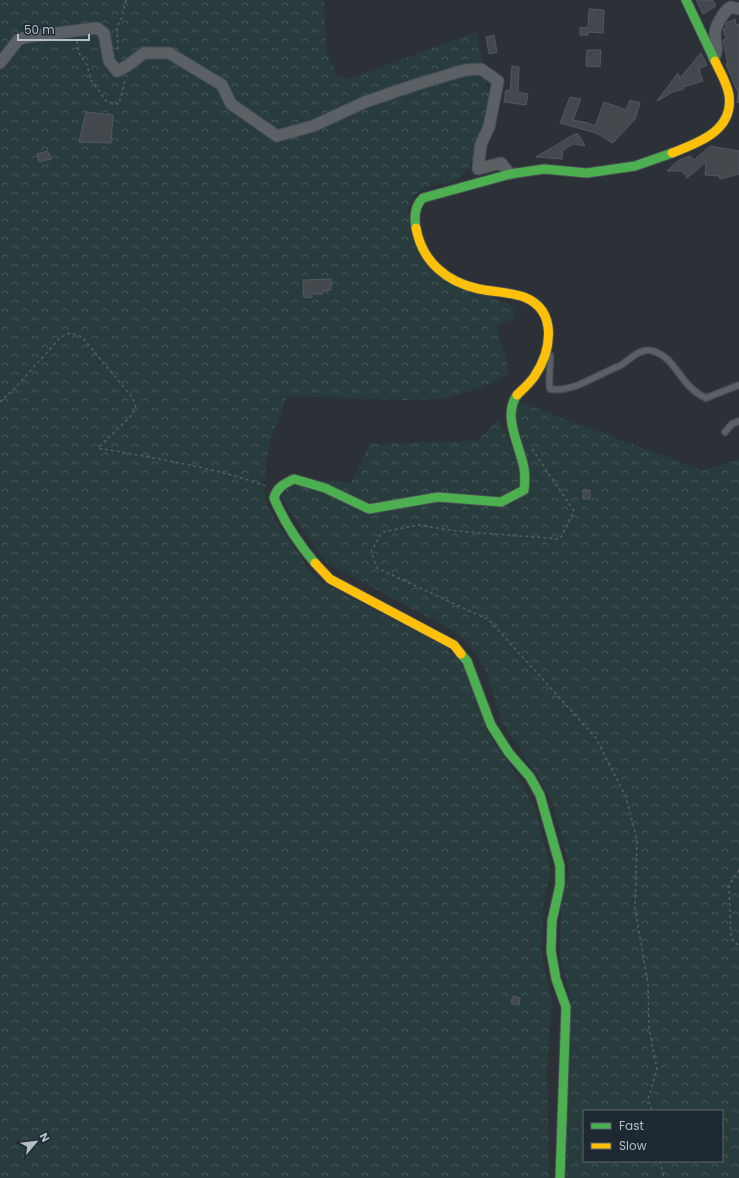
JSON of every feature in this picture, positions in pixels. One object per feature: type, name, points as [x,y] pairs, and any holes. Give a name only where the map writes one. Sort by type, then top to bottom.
[{"type":"main road","points":[[560,1178],[566,1007],[556,979],[551,951],[552,921],[560,885],[560,866],[540,795],[530,778],[509,753],[491,725],[467,661],[454,645],[330,579],[315,566],[276,504],[275,493],[284,484],[294,479],[325,488],[370,509],[438,497],[501,502],[524,490],[527,479],[511,418],[514,400],[533,379],[544,360],[550,341],[549,326],[544,314],[537,305],[520,295],[478,289],[454,280],[434,267],[423,249],[416,232],[414,219],[416,207],[418,201],[423,198],[510,174],[544,169],[587,173],[635,166],[688,148],[713,135],[721,126],[727,114],[729,96],[724,80],[686,0]]},
{"type":"street","points":[[714,58],[718,51],[715,32],[726,10],[731,7],[739,9]]},
{"type":"street","points":[[0,63],[18,40],[26,37],[97,28],[104,33],[109,61],[118,70],[125,67],[144,53],[169,53],[222,85],[231,104],[277,136],[313,126],[365,102],[421,82],[465,70],[481,69],[498,81],[489,127],[481,144],[478,169],[501,163],[510,174]]},
{"type":"lane","points":[[550,341],[551,365],[548,379],[550,389],[558,390],[576,386],[621,365],[637,353],[651,350],[667,358],[686,384],[697,394],[706,398],[739,385]]},
{"type":"lane","points":[[725,432],[732,424],[739,421]]},
{"type":"path","points":[[75,31],[79,52],[87,65],[91,80],[107,102],[119,104],[125,67],[118,56],[117,26],[121,20],[126,0]]},
{"type":"path","points":[[0,402],[14,389],[61,337],[70,333],[82,337],[132,397],[136,408],[132,415],[98,448],[188,465],[249,480],[278,490]]},
{"type":"path","points":[[529,444],[574,510],[560,539],[455,531],[419,525],[382,532],[371,552],[377,568],[489,620],[596,738],[626,797],[637,839],[635,908],[648,984],[650,1029],[657,1069],[648,1098],[652,1110]]},
{"type":"path","points":[[739,870],[728,885],[731,938],[739,946]]},
{"type":"path","points":[[660,1162],[664,1178]]},
{"type":"green space","points":[[0,0],[324,0],[326,51],[337,76],[349,79],[476,32],[490,97],[484,127],[471,164],[463,175],[452,182],[425,187],[413,196],[408,209],[413,243],[449,284],[517,307],[513,319],[496,326],[509,370],[505,376],[480,388],[442,399],[403,400],[287,396],[269,445],[263,490],[268,507],[277,523],[313,575],[324,583],[445,647],[455,655],[470,679],[486,729],[522,784],[535,809],[551,870],[543,907],[542,959],[552,1000],[547,1068],[549,1178],[0,1178]]},
{"type":"green space","points":[[514,400],[702,470],[739,459],[739,1178],[566,1178],[570,998],[560,957],[561,909],[569,870],[561,833],[552,802],[537,775],[502,722],[486,671],[469,644],[455,632],[326,562],[291,513],[278,490],[294,479],[351,483],[370,444],[477,441],[499,419],[525,476]]},
{"type":"building","points":[[696,0],[713,0],[716,6],[703,14]]},
{"type":"building","points":[[589,9],[604,10],[603,33],[588,32],[588,35],[580,35],[580,28],[588,27]]},
{"type":"building","points":[[735,19],[736,25],[739,24],[739,102],[737,103],[738,93],[726,64],[728,64],[723,40],[726,39],[723,29],[726,28],[726,23]]},
{"type":"building","points":[[494,35],[497,52],[489,54],[486,37]]},
{"type":"building","points":[[587,50],[601,50],[600,67],[586,66]]},
{"type":"building","points":[[701,53],[707,65],[699,69],[703,81],[683,87],[684,89],[673,92],[657,101],[678,73],[680,78]]},
{"type":"building","points":[[512,66],[519,67],[518,92],[528,94],[526,105],[504,102],[506,90],[510,91]]},
{"type":"building","points":[[570,97],[581,99],[573,120],[595,126],[604,102],[626,110],[630,100],[640,103],[635,119],[613,143],[596,133],[560,123]]},
{"type":"building","points":[[86,112],[113,115],[111,143],[79,142]]},
{"type":"building","points":[[575,134],[578,134],[585,146],[573,144],[563,150],[562,159],[536,157]]},
{"type":"building","points":[[710,146],[739,151],[739,174],[720,179],[719,176],[705,175],[706,162],[687,178],[682,171],[667,171],[679,160],[690,156],[694,160]]},
{"type":"building","points":[[48,151],[51,159],[39,162],[37,154]]},
{"type":"building","points":[[331,279],[331,290],[322,291],[323,294],[312,294],[312,297],[304,298],[303,280]]},
{"type":"building","points":[[590,490],[590,499],[583,499],[583,491]]},
{"type":"building","points":[[513,996],[520,998],[519,1005],[511,1003]]},
{"type":"traffic: fast","points":[[686,0],[715,61]]},
{"type":"traffic: fast","points":[[416,228],[415,212],[423,198],[510,174],[544,169],[587,173],[635,166],[672,153]]},
{"type":"traffic: fast","points":[[315,563],[292,532],[274,498],[281,486],[294,479],[325,488],[369,509],[438,497],[501,502],[524,490],[524,468],[513,431],[511,412],[517,395]]},
{"type":"traffic: fast","points":[[461,654],[467,661],[491,725],[509,753],[530,777],[540,795],[560,866],[560,885],[552,921],[551,951],[556,979],[566,1007],[560,1178]]},
{"type":"traffic: slow","points":[[672,153],[703,140],[720,127],[726,118],[729,107],[729,95],[725,82],[715,61]]},
{"type":"traffic: slow","points":[[416,228],[419,240],[430,260],[446,275],[467,286],[519,295],[535,303],[543,312],[547,322],[548,333],[548,344],[545,356],[534,377],[517,395]]},
{"type":"traffic: slow","points":[[315,563],[330,579],[454,645],[461,654]]}]
